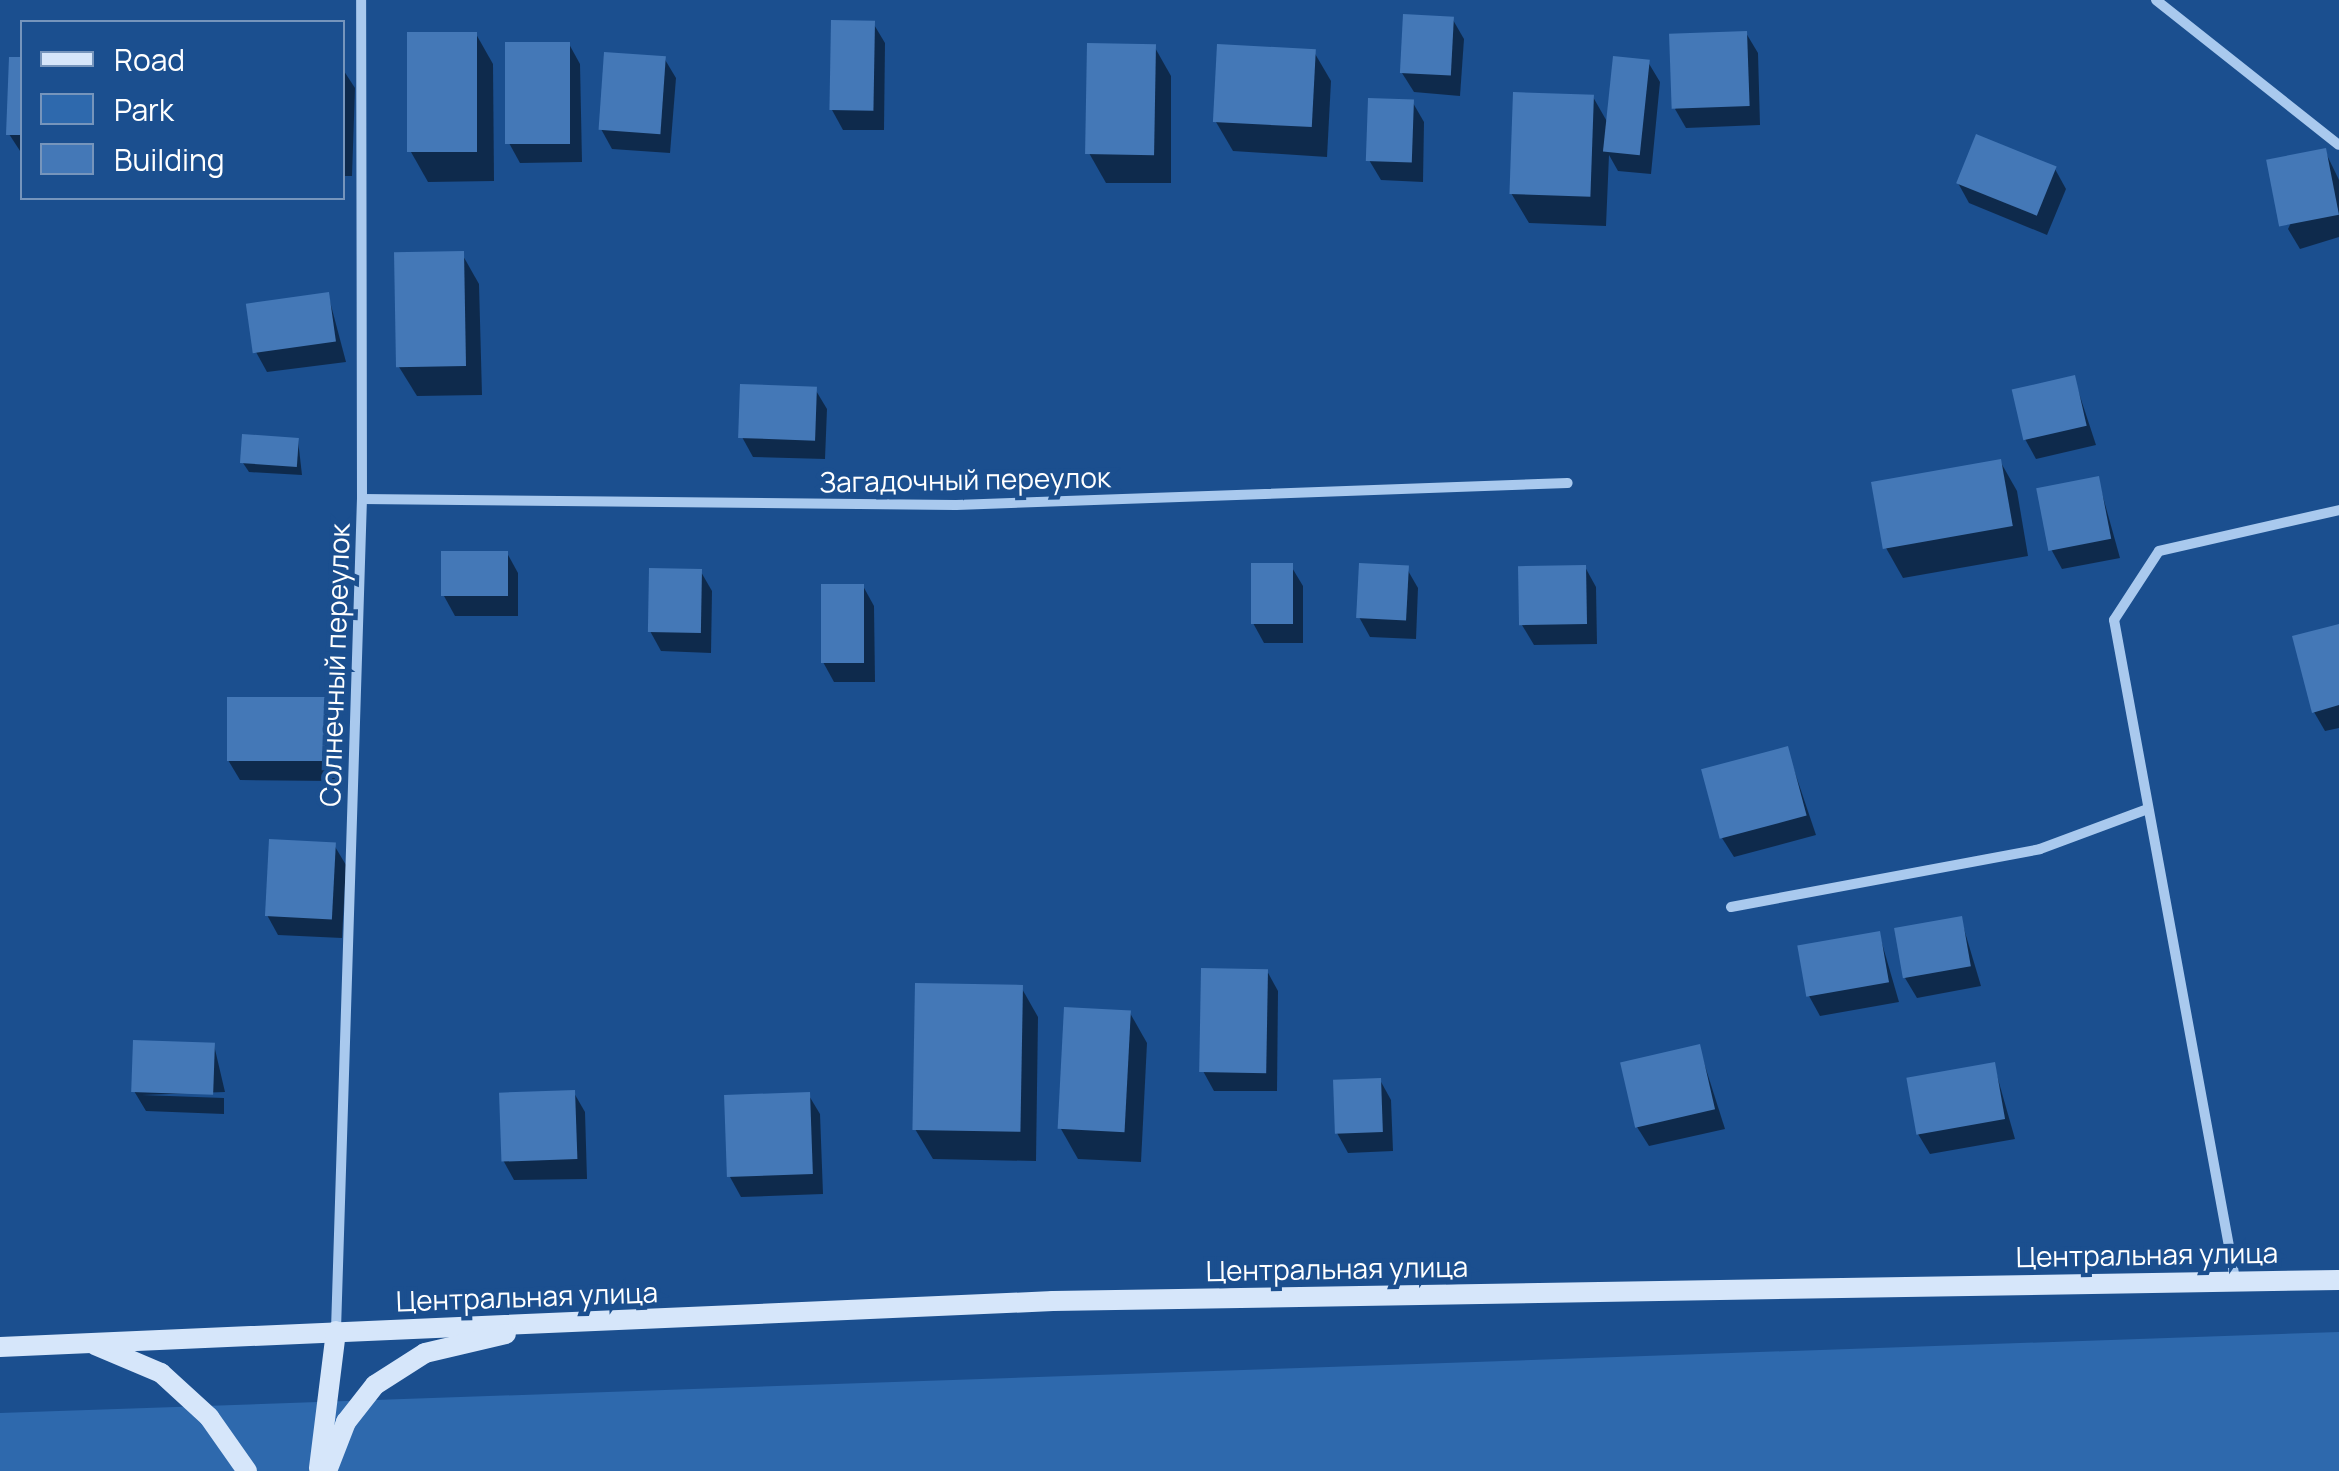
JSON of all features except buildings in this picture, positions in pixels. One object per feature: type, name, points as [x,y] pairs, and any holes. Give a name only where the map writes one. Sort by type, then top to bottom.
[{"type":"street","name":"Солнечный переулок","points":[[336,1331],[362,498],[361,0]]},
{"type":"street","points":[[2156,0],[2339,145]]},
{"type":"street","name":"Загадочный переулок","points":[[362,498],[956,506],[1568,483]]},
{"type":"street","points":[[2235,1279],[2120,676],[2114,620],[2158,551],[2339,510]]},
{"type":"street","points":[[1731,908],[2040,850],[2145,810]]},
{"type":"street","name":"Центральная улица","points":[[0,1346],[1053,1301],[2339,1280]]},
{"type":"street","points":[[327,1471],[346,1422],[375,1386],[425,1353],[551,1324]]},
{"type":"street","points":[[319,1471],[336,1331]]},
{"type":"street","points":[[88,1342],[161,1373],[210,1417],[247,1471]]},
{"type":"green space","points":[[2339,1332],[2339,1471],[0,1471],[0,1413]]}]
